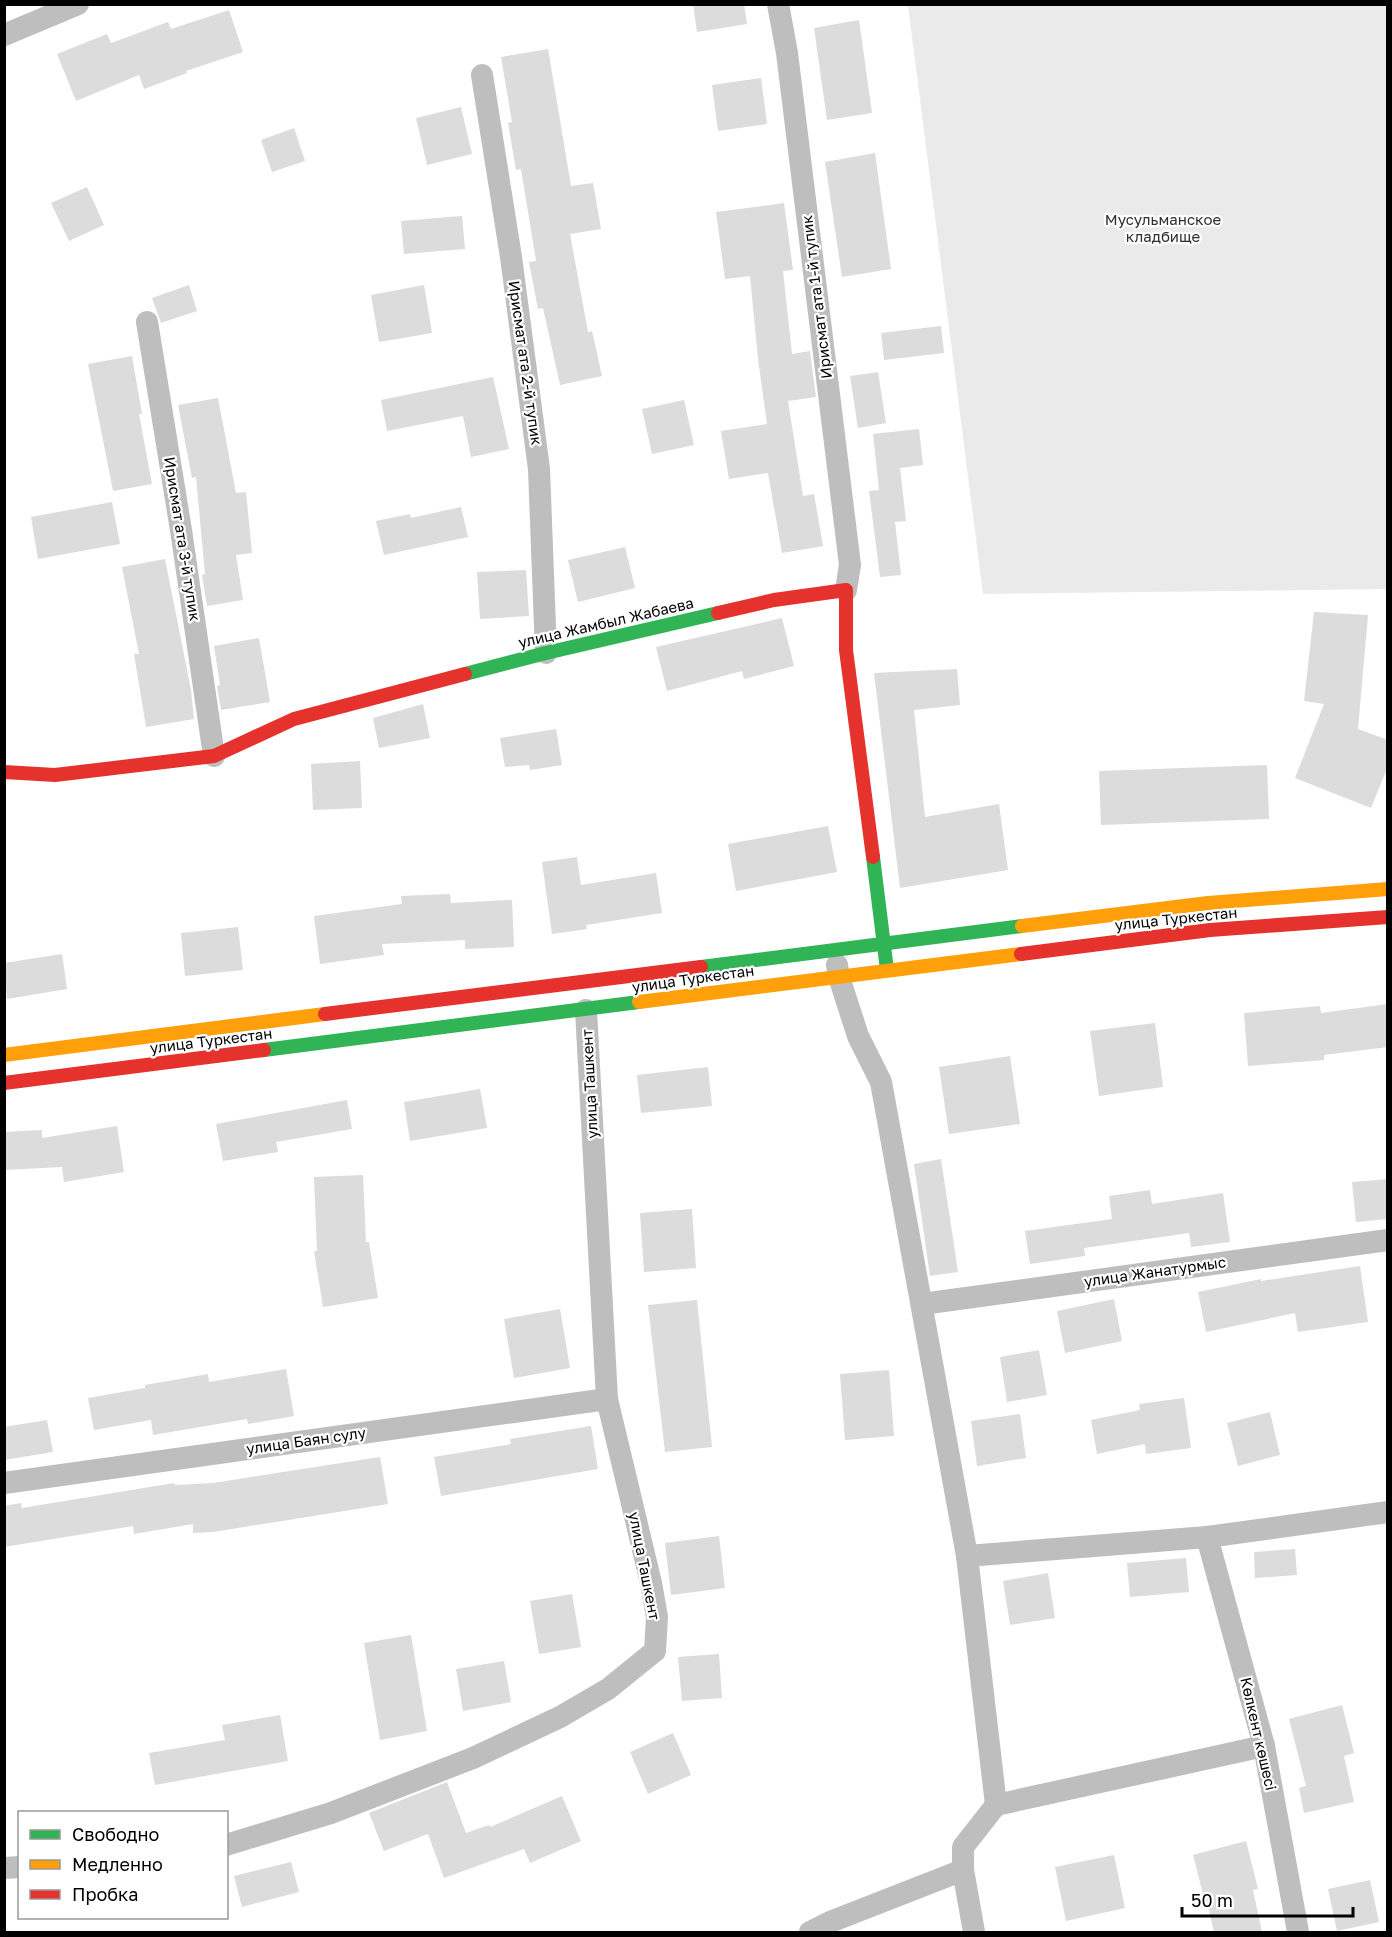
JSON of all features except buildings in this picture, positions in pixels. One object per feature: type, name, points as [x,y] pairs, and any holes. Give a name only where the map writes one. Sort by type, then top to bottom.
[{"type":"main road","name":"улица Жамбыл Жабаева","points":[[4,772],[55,775],[214,756],[294,719],[546,653],[774,600],[846,590]]},
{"type":"main road","points":[[846,590],[846,650],[887,970]]},
{"type":"main road","name":"улица Туркестан","points":[[4,1055],[835,952],[1208,903],[1388,889]]},
{"type":"main road","name":"улица Туркестан","points":[[4,1083],[1210,930],[1388,917]]},
{"type":"street","points":[[4,35],[78,4]]},
{"type":"street","name":"Ирисмат ата 1-й тупик","points":[[778,4],[787,53],[850,565],[846,590]]},
{"type":"street","name":"Ирисмат ата 2-й тупик","points":[[482,75],[511,257],[539,469],[546,653]]},
{"type":"street","name":"Ирисмат ата 3-й тупик","points":[[147,322],[182,530],[214,756]]},
{"type":"street","points":[[835,952],[839,976],[858,1036],[881,1082],[967,1556],[996,1805]]},
{"type":"street","name":"улица Ташкент","points":[[228,1844],[331,1813],[473,1758],[560,1717],[608,1689],[655,1651],[657,1617],[651,1583],[607,1400],[586,1010]]},
{"type":"street","name":"улица Жанатурмыс","points":[[922,1304],[1388,1240]]},
{"type":"street","name":"улица Баян сулу","points":[[4,1483],[607,1400]]},
{"type":"street","points":[[967,1556],[1207,1537],[1388,1512]]},
{"type":"street","name":"Көлкент көшесі","points":[[1207,1537],[1264,1746],[1298,1932]]},
{"type":"street","points":[[974,1932],[963,1870],[963,1847],[996,1805],[1264,1746]]},
{"type":"street","points":[[810,1932],[963,1870]]},
{"type":"green space","name":"Мусульманское кладбище","points":[[908,5],[1387,5],[1387,589],[983,594]]},
{"type":"traffic: fast","points":[[465,674],[718,613]]},
{"type":"traffic: fast","points":[[873,857],[887,970]]},
{"type":"traffic: fast","points":[[701,967],[1022,926]]},
{"type":"traffic: fast","points":[[264,1050],[639,1002]]},
{"type":"traffic: slow","points":[[1022,926],[1208,903],[1388,889]]},
{"type":"traffic: slow","points":[[639,1002],[1021,954]]},
{"type":"traffic: slow","points":[[4,1055],[325,1014]]},
{"type":"traffic: jam","points":[[718,613],[774,600],[846,590],[846,650],[873,857]]},
{"type":"traffic: jam","points":[[4,772],[55,775],[214,756],[294,719],[465,674]]},
{"type":"traffic: jam","points":[[1021,954],[1210,930],[1388,917]]},
{"type":"traffic: jam","points":[[325,1014],[701,967]]},
{"type":"traffic: jam","points":[[4,1083],[264,1050]]}]
